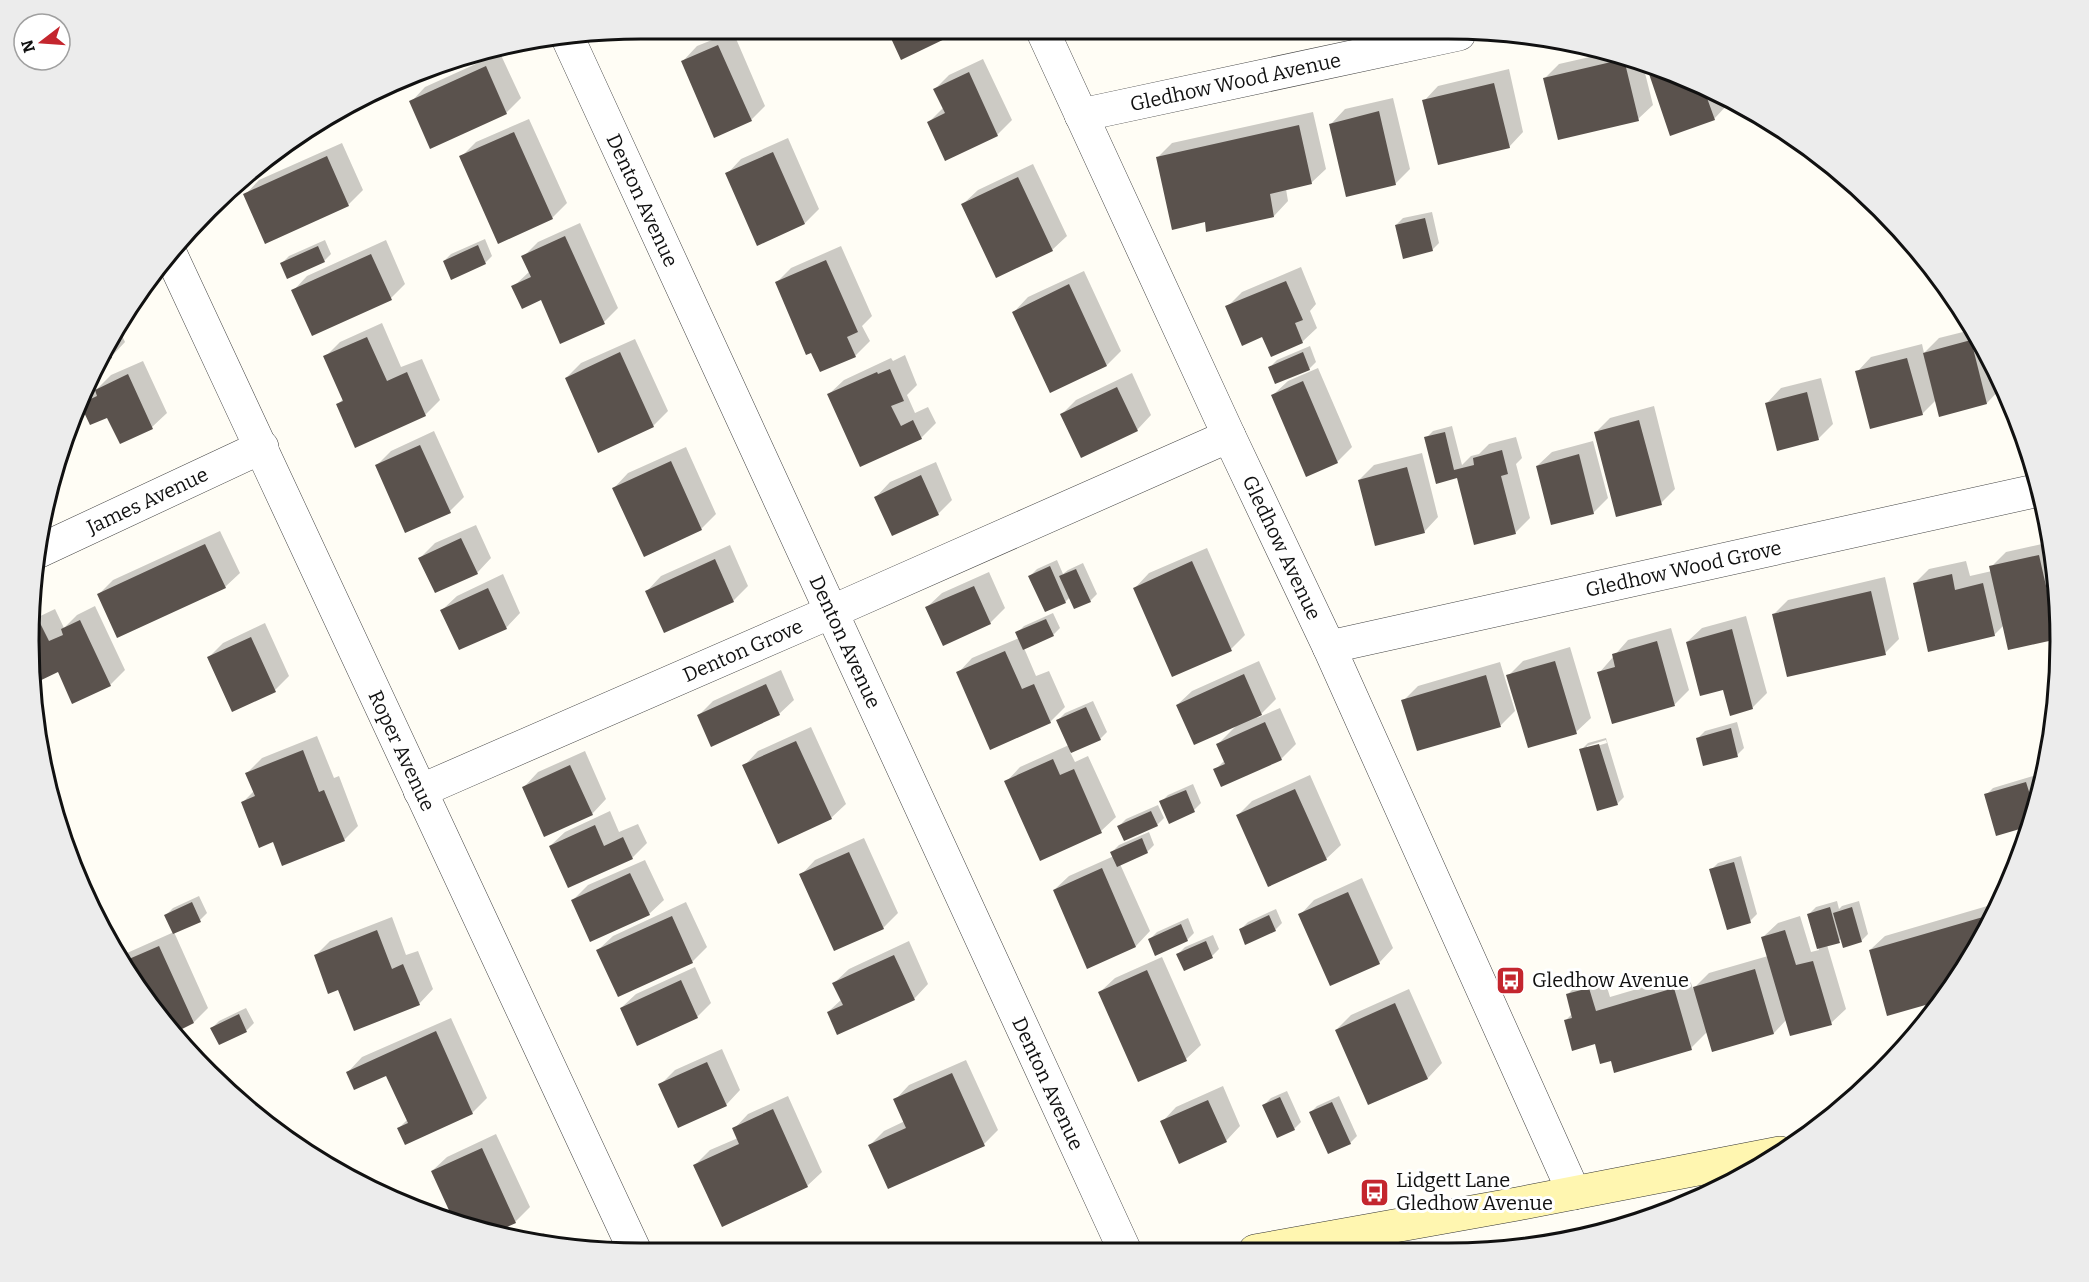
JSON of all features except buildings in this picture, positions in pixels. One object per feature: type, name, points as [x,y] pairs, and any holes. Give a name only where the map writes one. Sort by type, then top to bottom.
[{"type":"street","name":"Gledhow Avenue","points":[[1046,39],[1329,647],[1574,1193]]},
{"type":"street","name":"Gledhow Wood Avenue","points":[[1081,115],[1436,39]]},
{"type":"street","name":"Denton Avenue","points":[[570,43],[1121,1243]]},
{"type":"street","name":"Roper Avenue","points":[[175,261],[631,1243]]},
{"type":"street","name":"Denton Grove","points":[[420,791],[1229,436]]},
{"type":"street","name":"James Avenue","points":[[46,549],[261,447]]},
{"type":"street","name":"Gledhow Wood Grove","points":[[1329,647],[2031,492]]},
{"type":"street","points":[[1299,1243],[1756,1158]]},
{"type":"place","name":"Gledhow Avenue","points":[[1511,980]]},
{"type":"place","name":"Lidgett Lane Gledhow Avenue","points":[[1375,1192]]}]
